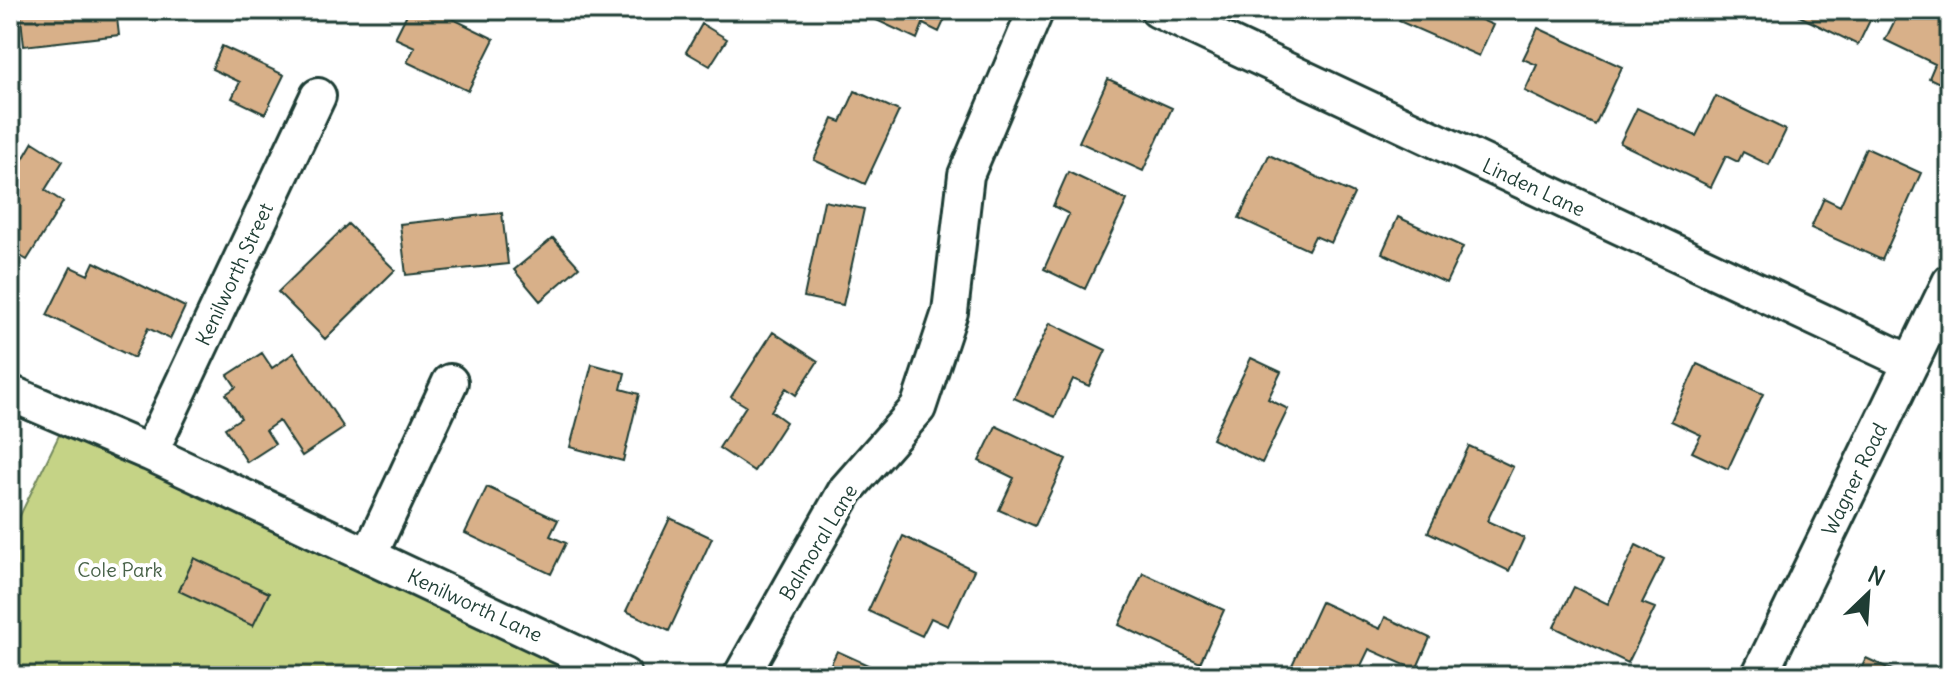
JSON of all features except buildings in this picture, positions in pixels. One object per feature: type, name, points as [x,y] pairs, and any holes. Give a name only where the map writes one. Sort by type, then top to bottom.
[{"type":"street","name":"Balmoral Lane","points":[[741,676],[846,490],[918,408],[950,312],[966,175],[1036,10]]},
{"type":"street","name":"Linden Lane","points":[[1158,10],[1911,363]]},
{"type":"street","name":"Kenilworth Street","points":[[150,453],[318,96]]},
{"type":"street","name":"Wagner Road","points":[[1759,676],[1950,282]]},
{"type":"street","points":[[369,556],[450,382]]},
{"type":"street","name":"Kenilworth Lane","points":[[10,393],[150,453],[624,676]]},
{"type":"green space","name":"Cole Park","points":[[65,423],[590,676],[10,676],[10,536]]}]
